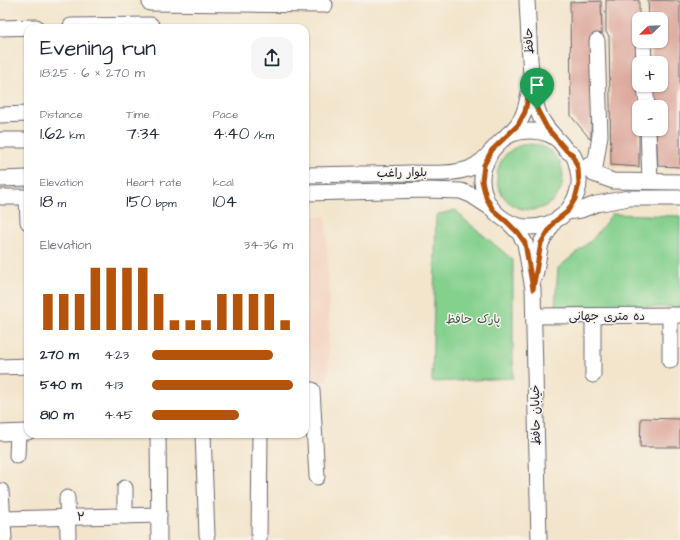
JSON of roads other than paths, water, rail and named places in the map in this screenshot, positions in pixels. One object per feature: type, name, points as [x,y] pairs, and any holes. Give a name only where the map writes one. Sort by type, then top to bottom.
[{"type":"street","name":"حافظ","points":[[527,0],[531,81],[537,109],[547,128],[563,146]]},
{"type":"street","points":[[151,24],[150,2],[325,5]]},
{"type":"street","points":[[0,28],[24,27]]},
{"type":"street","points":[[594,174],[600,136],[597,42]]},
{"type":"street","name":"حافظ","points":[[504,139],[518,125],[525,112],[531,81]]},
{"type":"street","points":[[0,115],[24,114]]},
{"type":"street","points":[[534,131],[549,134],[563,146],[572,154],[578,168],[579,184],[575,199],[567,212],[554,222],[539,227],[522,227],[507,222],[493,210],[486,197],[482,181],[484,165],[492,150],[504,139],[519,132],[534,131]]},
{"type":"street","points":[[648,136],[650,181]]},
{"type":"street","points":[[0,140],[24,140]]},
{"type":"street","points":[[563,146],[585,160],[594,174],[612,181],[680,182]]},
{"type":"street","name":"بلوار راغب","points":[[309,175],[460,172],[481,162],[492,150]]},
{"type":"street","points":[[0,179],[24,178]]},
{"type":"street","name":"بلوار راغب","points":[[309,193],[460,190],[481,201],[493,210]]},
{"type":"street","points":[[0,197],[24,197]]},
{"type":"street","points":[[567,212],[581,210],[596,204],[629,198],[680,198]]},
{"type":"street","name":"خیابان حافظ","points":[[507,222],[525,243],[533,289],[539,540]]},
{"type":"street","name":"خیابان حافظ","points":[[533,289],[541,243],[554,222]]},
{"type":"street","points":[[670,361],[675,315]]},
{"type":"street","name":"ده متری جهانی","points":[[534,316],[675,315]]},
{"type":"street","points":[[593,316],[593,375]]},
{"type":"street","points":[[0,367],[24,366]]},
{"type":"street","points":[[309,390],[312,390],[317,477]]},
{"type":"street","points":[[0,433],[23,432],[18,456]]},
{"type":"street","points":[[158,438],[159,540]]},
{"type":"street","points":[[203,438],[207,535]]},
{"type":"street","points":[[259,539],[260,438]]},
{"type":"street","points":[[124,516],[125,488]]},
{"type":"street","points":[[1,491],[4,538]]},
{"type":"street","points":[[67,498],[68,536]]},
{"type":"street","name":"۲","points":[[3,519],[159,515]]},
{"type":"park label","name":"پارک حافظ","points":[[473,319]]}]
